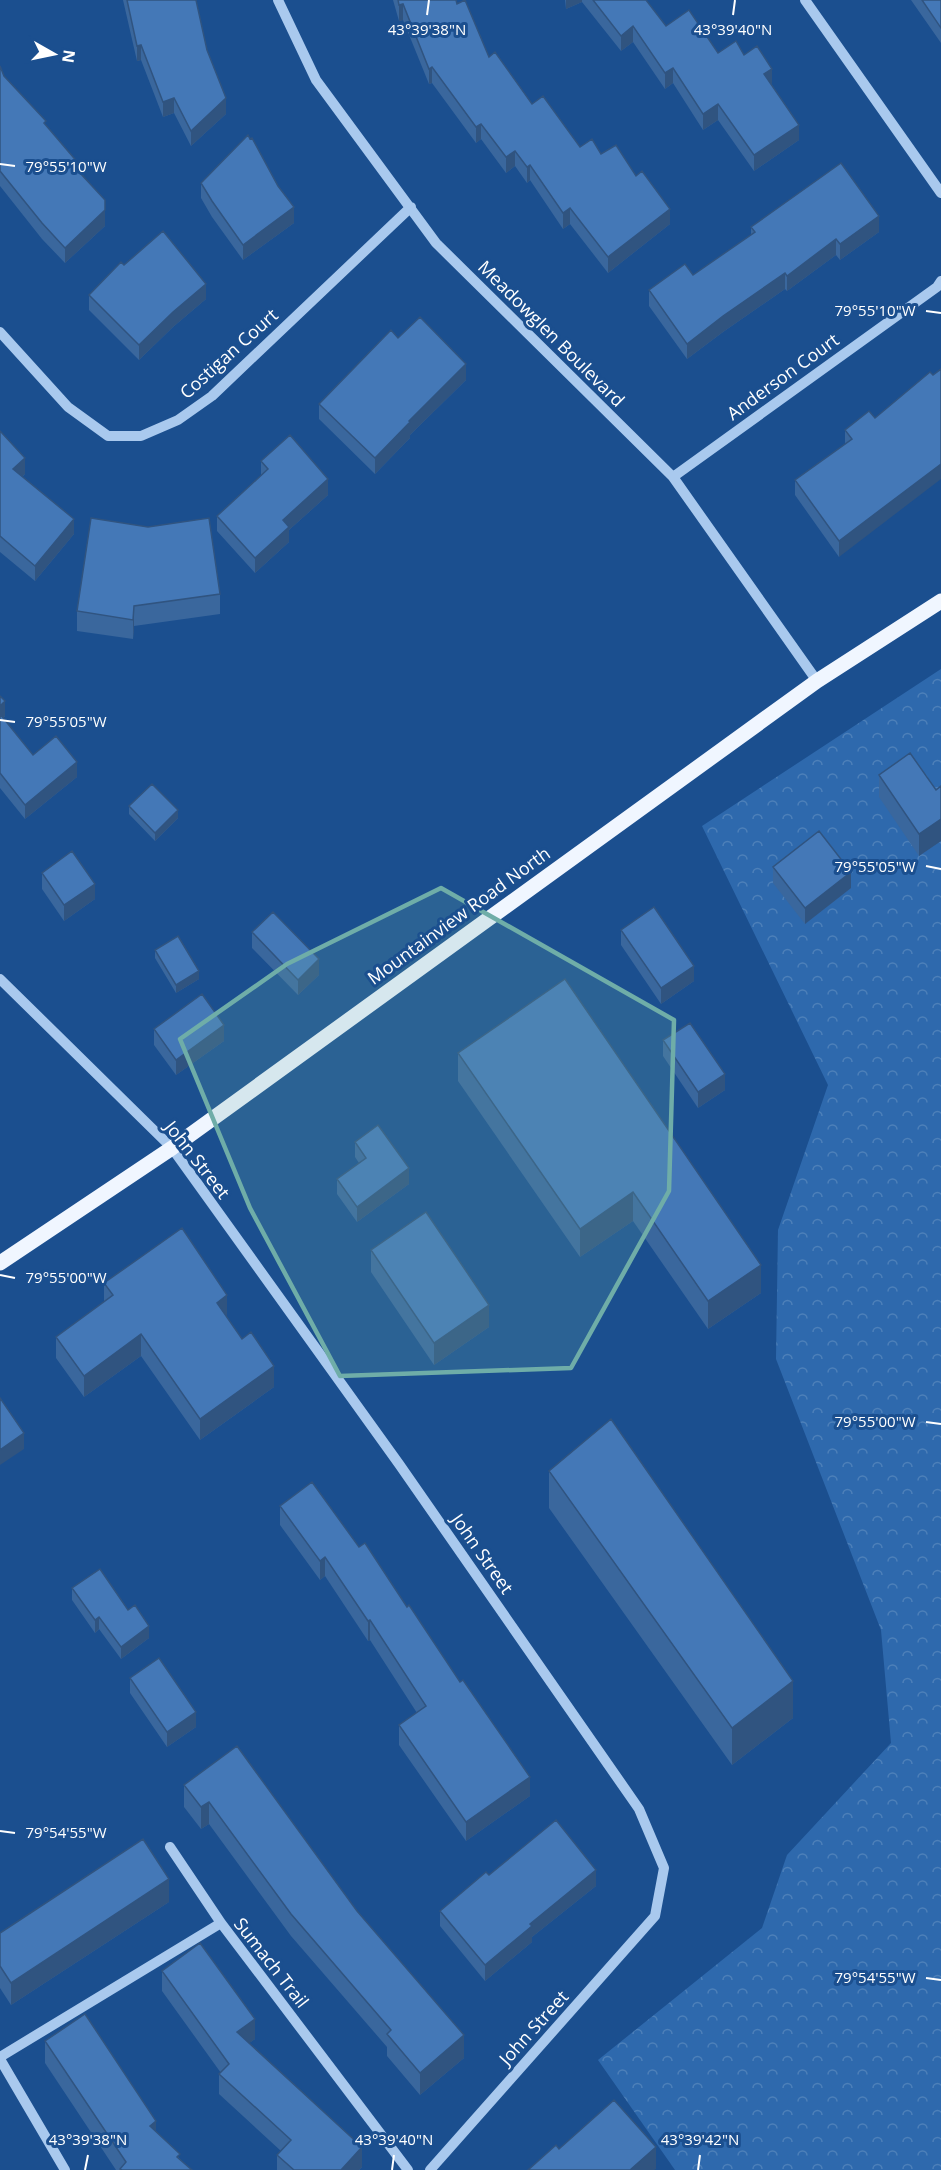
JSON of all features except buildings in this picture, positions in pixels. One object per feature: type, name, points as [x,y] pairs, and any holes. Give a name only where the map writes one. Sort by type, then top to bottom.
[{"type":"main road","name":"Mountainview Road North","points":[[0,1263],[172,1148],[817,681],[941,601]]},
{"type":"street","name":"Meadowglen Boulevard","points":[[278,0],[316,80],[436,243],[673,477],[817,681]]},
{"type":"street","points":[[805,0],[941,193]]},
{"type":"street","name":"Costigan Court","points":[[0,333],[68,407],[108,436],[141,436],[178,420],[212,396],[411,207]]},
{"type":"street","name":"Anderson Court","points":[[673,477],[937,287],[941,281]]},
{"type":"street","name":"John Street","points":[[0,979],[172,1148],[399,1464],[639,1809],[664,1868],[655,1916],[430,2170]]},
{"type":"street","points":[[170,1847],[221,1923]]},
{"type":"street","name":"Sumach Trail","points":[[0,2058],[221,1923],[408,2170]]},
{"type":"street","points":[[0,2058],[65,2170]]},
{"type":"highlighted area","points":[[441,888],[674,1020],[669,1191],[571,1368],[340,1376],[250,1208],[180,1039],[287,964]]},
{"type":"green space","points":[[941,669],[941,2170],[675,2170],[598,2060],[762,1928],[787,1855],[891,1743],[881,1630],[776,1359],[778,1230],[828,1085],[702,826]]}]
